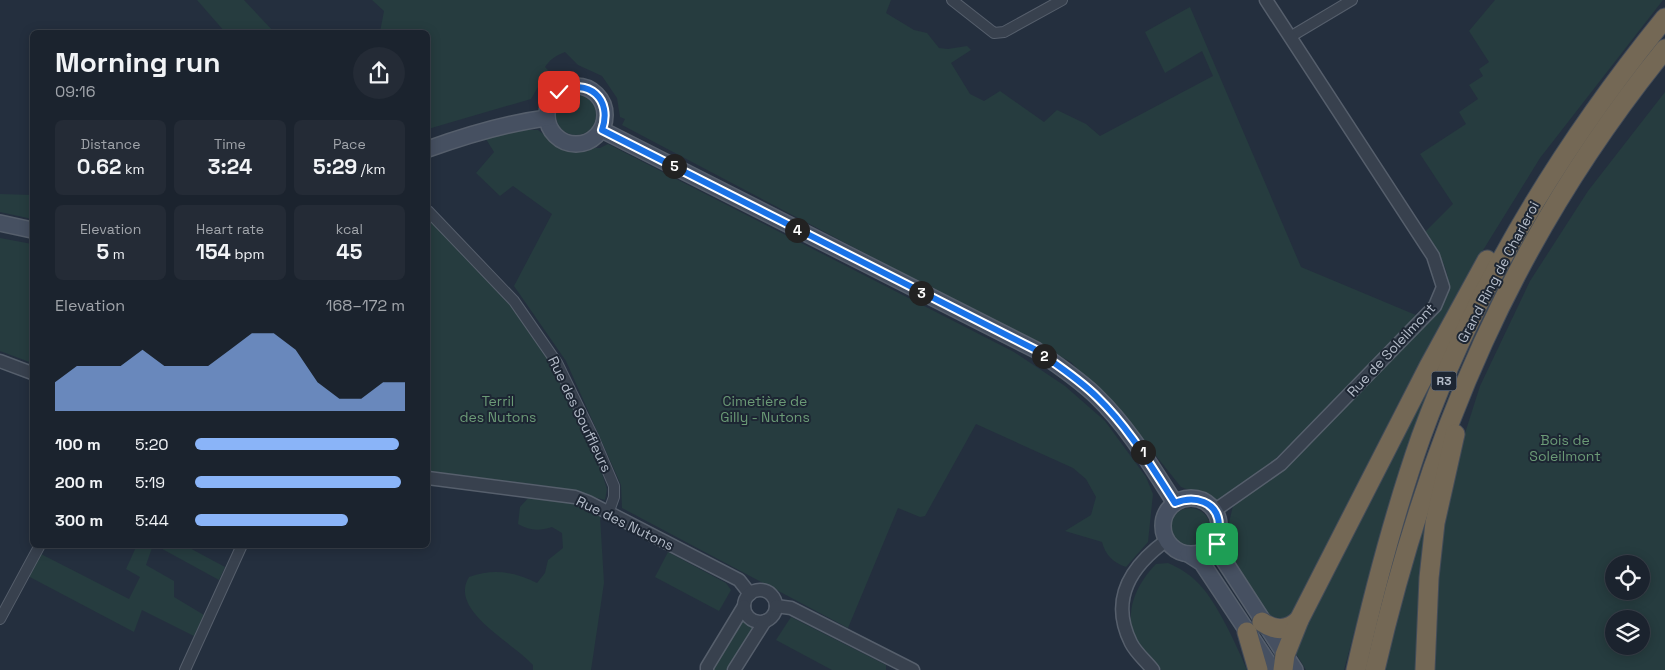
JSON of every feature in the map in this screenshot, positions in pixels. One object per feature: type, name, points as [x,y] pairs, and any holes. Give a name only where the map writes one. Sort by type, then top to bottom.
[{"type":"highway","name":"Grand Ring de Charleroi","points":[[1356,670],[1381,564],[1399,504],[1422,436],[1478,303],[1512,239],[1550,175],[1590,116],[1665,18]]},
{"type":"highway","name":"Grand Ring de Charleroi","points":[[1375,670],[1400,569],[1440,441],[1466,376],[1495,312],[1561,195],[1605,128],[1665,49]]},
{"type":"highway","points":[[1288,665],[1299,620],[1429,366],[1502,233],[1541,170],[1562,141],[1590,116]]},
{"type":"highway","points":[[1425,670],[1429,578],[1434,523],[1445,470],[1466,401],[1466,376]]},
{"type":"highway","points":[[1258,670],[1255,627],[1281,629],[1291,627],[1299,620]]},
{"type":"main road","points":[[578,86],[587,88],[602,102],[605,111],[602,130],[588,142],[570,144],[554,135],[547,118],[548,108],[559,92],[578,86]]},
{"type":"main road","points":[[430,147],[469,134],[526,120],[547,118]]},
{"type":"main road","points":[[602,130],[1036,350],[1074,376],[1098,397],[1145,455],[1175,503]]},
{"type":"main road","points":[[0,223],[30,230]]},
{"type":"main road","points":[[1188,554],[1200,553],[1210,547],[1216,537],[1219,524],[1214,510],[1206,503],[1196,499],[1185,499],[1175,503],[1165,516],[1163,532],[1167,540],[1172,547],[1202,563],[1288,665]]},
{"type":"main road","points":[[1216,537],[1223,559],[1274,670]]},
{"type":"street","points":[[952,0],[994,32],[1004,32],[1062,0]]},
{"type":"street","name":"Rue de Soleilmont","points":[[1214,510],[1281,464],[1435,306],[1442,287],[1433,256],[1266,0]]},
{"type":"street","points":[[1290,37],[1352,0]]},
{"type":"street","name":"Rue des Souffleurs","points":[[430,213],[514,302],[558,363],[614,486],[614,497],[609,512]]},
{"type":"street","points":[[0,361],[30,372]]},
{"type":"street","name":"Rue des Nutons","points":[[430,478],[575,497],[609,512],[739,580],[750,594]]},
{"type":"street","points":[[1153,670],[1132,644],[1123,623],[1122,604],[1125,587],[1134,570],[1148,554],[1167,540]]},
{"type":"street","points":[[0,619],[38,548]]},
{"type":"street","points":[[185,670],[241,548]]},
{"type":"street","points":[[708,670],[707,667],[750,594],[762,590],[773,597],[776,606],[774,615],[765,621],[734,670]]},
{"type":"street","points":[[744,606],[749,617],[759,622],[765,621]]},
{"type":"street","points":[[776,606],[791,608],[913,670]]},
{"type":"green space","points":[[197,0],[244,0],[272,30],[223,30]]},
{"type":"green space","points":[[372,0],[891,0],[886,13],[914,30],[927,33],[939,48],[948,49],[967,46],[971,50],[951,63],[970,94],[984,101],[1000,91],[1044,122],[1057,110],[1086,124],[1100,136],[1213,76],[1202,51],[1165,73],[1145,32],[1190,7],[1301,267],[1423,318],[1275,459],[1232,495],[1216,500],[1181,487],[1128,421],[1071,362],[622,125],[625,119],[620,117],[617,98],[602,76],[578,65],[565,52],[559,54],[547,64],[545,67],[548,70],[531,99],[430,128],[430,30],[380,30],[384,11]]},
{"type":"green space","points":[[1495,0],[1663,0],[1540,158],[1464,281],[1402,396],[1289,621],[1272,618],[1262,608],[1230,558],[1228,527],[1235,497],[1280,474],[1442,306],[1448,285],[1445,267],[1425,232],[1453,204],[1420,154],[1466,124],[1459,112],[1478,99],[1469,85],[1483,76],[1479,69],[1489,62],[1469,31]]},
{"type":"green space","name":"Bois de Soleilmont","points":[[1665,92],[1665,670],[1435,670],[1441,540],[1460,449],[1480,386],[1530,281],[1588,191]]},
{"type":"green space","points":[[576,95],[590,101],[596,115],[590,129],[576,135],[562,129],[556,115],[562,101]]},
{"type":"green space","name":"Cimetière de Gilly - Nutons","points":[[512,130],[538,130],[562,148],[600,148],[608,144],[1014,352],[1065,386],[1105,421],[1146,477],[1153,494],[1148,542],[1126,567],[1110,557],[1102,542],[1065,531],[1091,515],[1096,497],[1086,479],[1073,468],[976,424],[925,516],[920,517],[898,508],[848,628],[622,508],[621,485],[566,361],[514,286],[552,214],[513,186],[500,196],[476,173],[494,152],[486,139]]},
{"type":"green space","points":[[0,194],[30,195],[30,219],[0,212]]},
{"type":"green space","name":"Terril des Nutons","points":[[430,218],[512,304],[554,366],[595,452],[607,489],[605,500],[554,487],[430,471]]},
{"type":"green space","points":[[0,238],[30,244],[30,362],[0,351]]},
{"type":"green space","points":[[1438,373],[1407,449],[1377,547],[1344,670],[1306,670],[1294,650],[1430,377]]},
{"type":"green space","points":[[1435,483],[1419,670],[1385,670],[1409,567]]},
{"type":"green space","points":[[530,496],[592,506],[600,516],[604,583],[591,670],[533,670],[533,665],[486,626],[467,602],[465,590],[469,577],[478,574],[504,572],[537,583],[545,573],[548,560],[563,548],[562,533],[552,527],[535,530],[518,524],[520,507]]},
{"type":"green space","points":[[1190,508],[1204,514],[1210,528],[1204,542],[1190,548],[1176,542],[1170,528],[1176,514]]},
{"type":"green space","points":[[136,548],[152,548],[146,565],[174,581],[174,597],[204,615],[194,636],[142,610],[134,632],[26,575],[41,554],[129,599],[140,577],[126,569]]},
{"type":"green space","points":[[160,548],[190,548],[225,567],[219,580]]},
{"type":"green space","points":[[668,552],[726,583],[731,590],[719,611],[655,577]]},
{"type":"green space","points":[[1168,563],[1197,581],[1213,602],[1247,670],[1161,670],[1141,646],[1133,632],[1131,622],[1132,604],[1139,587],[1156,564]]},
{"type":"green space","points":[[791,617],[886,665],[886,670],[832,670],[776,640]]},
{"type":"green space","points":[[743,619],[755,627],[727,670],[713,670]]},
{"type":"route","points":[[559,92],[578,86],[587,88],[596,94],[602,102],[605,111],[605,121],[602,130],[1036,350],[1074,376],[1098,397],[1125,428],[1145,455],[1175,503],[1185,499],[1196,499],[1206,503],[1214,510],[1219,524],[1216,537],[1217,544]]}]
